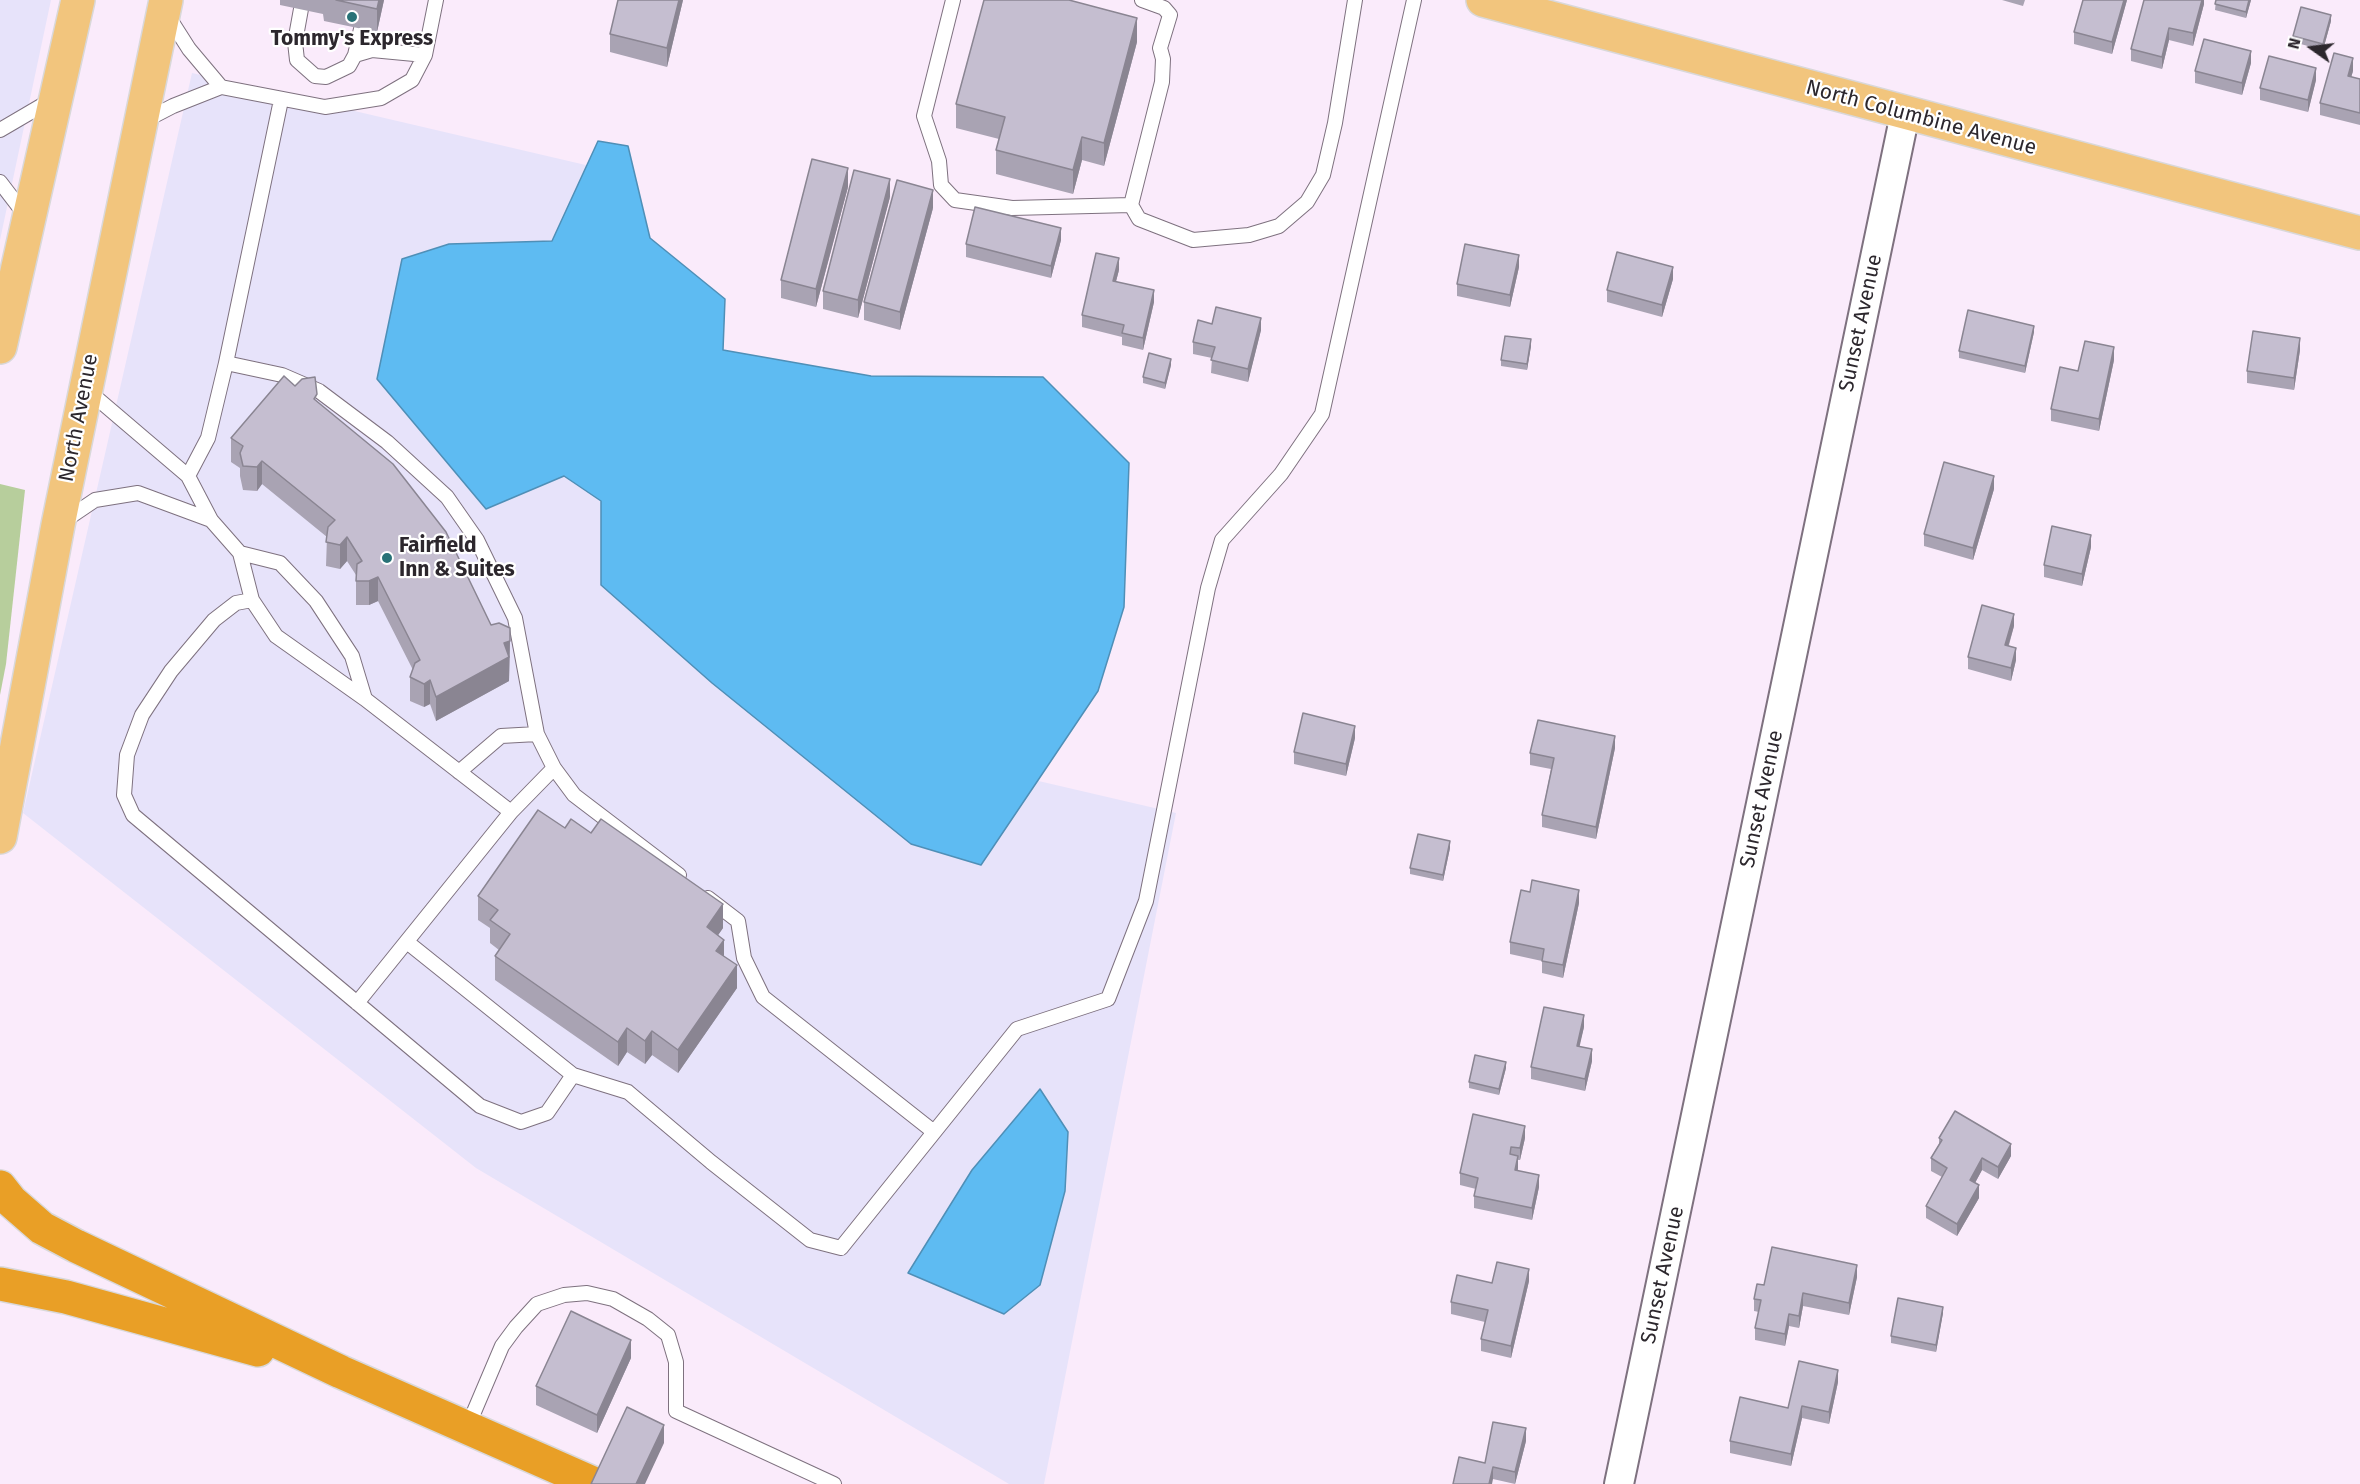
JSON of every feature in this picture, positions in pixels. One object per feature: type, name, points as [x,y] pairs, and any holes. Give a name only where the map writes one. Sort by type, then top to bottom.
[{"type":"highway","points":[[0,1187],[11,1202],[42,1228],[76,1246],[341,1372],[468,1426],[595,1484]]},
{"type":"highway","points":[[0,1284],[66,1297],[341,1372]]},
{"type":"main road","points":[[0,347],[78,0]]},
{"type":"main road","name":"North Columbine Avenue","points":[[1483,0],[1905,114],[2360,233]]},
{"type":"main road","name":"North Avenue","points":[[0,837],[85,388],[165,5]]},
{"type":"street","name":"Sunset Avenue","points":[[1619,1484],[1905,114]]},
{"type":"lane","points":[[141,123],[173,106],[221,87],[325,107],[381,98],[412,80],[425,56],[436,0]]},
{"type":"lane","points":[[953,0],[924,116],[939,160],[941,185],[955,200],[1012,208],[1131,205]]},
{"type":"lane","points":[[1147,1],[1164,8],[1170,15],[1160,48],[1163,59],[1162,82],[1131,205],[1139,219],[1193,240],[1249,235],[1280,226],[1307,202],[1323,175],[1335,123],[1355,0]]},
{"type":"lane","points":[[406,942],[573,1075],[628,1092],[711,1162],[810,1240],[842,1248],[1017,1029],[1108,999],[1146,901],[1208,588],[1222,540],[1281,474],[1322,414],[1414,0]]},
{"type":"lane","points":[[165,5],[189,49],[221,87]]},
{"type":"lane","points":[[301,9],[295,42],[297,60],[315,76],[326,77],[349,66],[356,55],[361,29]]},
{"type":"lane","points":[[356,55],[372,50],[425,56]]},
{"type":"lane","points":[[0,130],[58,96]]},
{"type":"lane","points":[[188,476],[208,438],[281,100]]},
{"type":"lane","points":[[0,182],[29,221]]},
{"type":"lane","points":[[226,363],[282,375],[319,391],[387,442],[447,497],[477,540],[515,618],[537,734],[554,768],[574,795],[738,921],[744,958],[763,997],[934,1132]]},
{"type":"lane","points":[[85,388],[188,476],[211,520],[240,553],[252,600],[276,636],[365,699],[511,812]]},
{"type":"lane","points":[[58,525],[95,500],[138,493],[211,520]]},
{"type":"lane","points":[[240,553],[280,563],[316,601],[352,657],[365,699]]},
{"type":"lane","points":[[252,600],[236,603],[214,620],[171,671],[148,706],[126,755],[124,795],[133,816],[480,1106],[521,1122],[547,1113],[573,1075]]},
{"type":"lane","points":[[459,772],[501,736],[537,734]]},
{"type":"lane","points":[[357,1003],[511,812],[554,768]]},
{"type":"lane","points":[[468,1426],[502,1346],[516,1327],[537,1304],[564,1295],[587,1293],[613,1299],[648,1319],[668,1335],[676,1362],[676,1412],[834,1484]]},
{"type":"shaded area","points":[[0,0],[51,0],[0,240]]},
{"type":"shaded area","points":[[192,73],[607,170],[987,769],[1176,813],[1044,1484],[1009,1484],[476,1168],[23,813]]},
{"type":"green space","points":[[0,484],[25,490],[6,664],[0,695]]},
{"type":"water","points":[[598,141],[628,146],[650,238],[725,299],[723,350],[871,376],[1043,377],[1129,463],[1124,607],[1098,691],[981,865],[911,844],[712,683],[601,585],[601,501],[564,476],[486,509],[377,379],[402,259],[449,244],[552,241]]},
{"type":"water","points":[[1040,1089],[1068,1132],[1065,1191],[1040,1285],[1004,1314],[908,1273],[972,1170]]},
{"type":"building","points":[[336,0],[379,0],[377,9]]},
{"type":"building","points":[[618,0],[679,0],[667,48],[610,34]]},
{"type":"building","points":[[984,0],[1069,0],[1137,18],[1104,143],[1082,137],[1073,170],[996,150],[1005,117],[956,104]]},
{"type":"building","points":[[2083,0],[2124,0],[2112,42],[2074,32]]},
{"type":"building","points":[[2144,0],[2202,0],[2193,33],[2169,28],[2162,57],[2131,49]]},
{"type":"building","points":[[2216,0],[2249,0],[2246,12],[2215,4]]},
{"type":"building","points":[[2301,7],[2331,15],[2323,44],[2293,36]]},
{"type":"building","points":[[2204,39],[2251,51],[2242,83],[2195,71]]},
{"type":"building","points":[[2334,53],[2353,58],[2348,76],[2360,79],[2360,113],[2320,103]]},
{"type":"building","points":[[2269,56],[2316,68],[2308,100],[2260,88]]},
{"type":"building","points":[[812,159],[848,168],[816,289],[781,280]]},
{"type":"building","points":[[854,170],[890,179],[858,300],[823,291]]},
{"type":"building","points":[[897,180],[933,190],[900,312],[864,302]]},
{"type":"building","points":[[975,207],[1061,228],[1051,266],[966,244]]},
{"type":"building","points":[[1465,244],[1519,255],[1510,295],[1457,284]]},
{"type":"building","points":[[1617,252],[1673,267],[1662,305],[1607,290]]},
{"type":"building","points":[[1096,253],[1119,258],[1113,281],[1154,290],[1143,338],[1122,333],[1124,325],[1082,315]]},
{"type":"building","points":[[1216,307],[1261,318],[1248,369],[1211,360],[1215,347],[1193,342],[1198,320],[1212,324]]},
{"type":"building","points":[[1968,310],[2034,326],[2025,366],[1959,351]]},
{"type":"building","points":[[2253,331],[2300,338],[2294,378],[2247,371]]},
{"type":"building","points":[[1505,336],[1531,339],[1527,364],[1501,360]]},
{"type":"building","points":[[2085,341],[2114,347],[2099,419],[2051,409],[2060,367],[2078,371]]},
{"type":"building","points":[[1149,353],[1171,359],[1165,383],[1143,377]]},
{"type":"building","name":"Fairfield Inn & Suites","points":[[284,376],[295,386],[302,379],[315,377],[317,394],[314,399],[393,464],[446,532],[491,625],[499,623],[510,628],[510,641],[504,643],[509,657],[436,697],[430,680],[424,684],[410,677],[415,663],[420,660],[378,577],[369,581],[356,581],[357,564],[362,561],[347,537],[340,545],[326,542],[328,527],[335,520],[262,461],[257,467],[243,466],[240,453],[243,446],[231,438]]},
{"type":"building","points":[[1944,462],[1994,476],[1973,548],[1924,534]]},
{"type":"building","points":[[2052,526],[2091,535],[2082,574],[2044,565]]},
{"type":"building","points":[[1982,605],[2014,614],[2005,645],[2016,648],[2011,668],[1968,657]]},
{"type":"building","points":[[1303,713],[1355,726],[1346,764],[1294,752]]},
{"type":"building","points":[[1538,720],[1615,736],[1596,827],[1542,815],[1554,758],[1530,753]]},
{"type":"building","points":[[538,810],[565,828],[571,819],[591,833],[601,819],[723,904],[707,927],[724,940],[716,951],[737,965],[678,1050],[652,1031],[645,1041],[627,1028],[618,1042],[495,956],[510,934],[490,920],[498,910],[478,896]]},
{"type":"building","points":[[1418,834],[1450,841],[1443,875],[1410,868]]},
{"type":"building","points":[[1532,880],[1579,890],[1563,965],[1542,961],[1544,949],[1510,942],[1521,890],[1530,892]]},
{"type":"building","points":[[1544,1007],[1584,1015],[1577,1046],[1592,1049],[1585,1079],[1531,1067]]},
{"type":"building","points":[[1475,1055],[1506,1062],[1499,1089],[1469,1082]]},
{"type":"building","points":[[1955,1111],[2011,1144],[1998,1167],[1982,1158],[1970,1180],[1979,1185],[1957,1224],[1926,1206],[1947,1168],[1931,1158],[1942,1140],[1939,1138]]},
{"type":"building","points":[[1473,1114],[1525,1126],[1520,1148],[1511,1147],[1510,1154],[1518,1156],[1515,1170],[1539,1175],[1532,1208],[1474,1196],[1478,1178],[1460,1173]]},
{"type":"building","points":[[1772,1247],[1857,1265],[1849,1303],[1803,1293],[1799,1316],[1789,1314],[1785,1334],[1755,1328],[1761,1300],[1754,1299],[1757,1284],[1764,1285]]},
{"type":"building","points":[[1497,1262],[1529,1269],[1511,1346],[1481,1339],[1488,1310],[1451,1302],[1457,1275],[1492,1283]]},
{"type":"building","points":[[1898,1298],[1943,1307],[1936,1345],[1891,1336]]},
{"type":"building","points":[[571,1311],[631,1340],[597,1415],[536,1386]]},
{"type":"building","points":[[1799,1361],[1838,1370],[1829,1412],[1802,1406],[1791,1454],[1730,1441],[1740,1397],[1788,1408]]},
{"type":"building","points":[[627,1407],[664,1425],[636,1484],[591,1484]]},
{"type":"building","points":[[1493,1422],[1526,1428],[1515,1472],[1493,1467],[1489,1484],[1453,1484],[1459,1457],[1485,1463]]},
{"type":"place","name":"Tommy's Express","points":[[352,17]]},
{"type":"place","name":"Fairfield Inn & Suites","points":[[387,558]]}]
